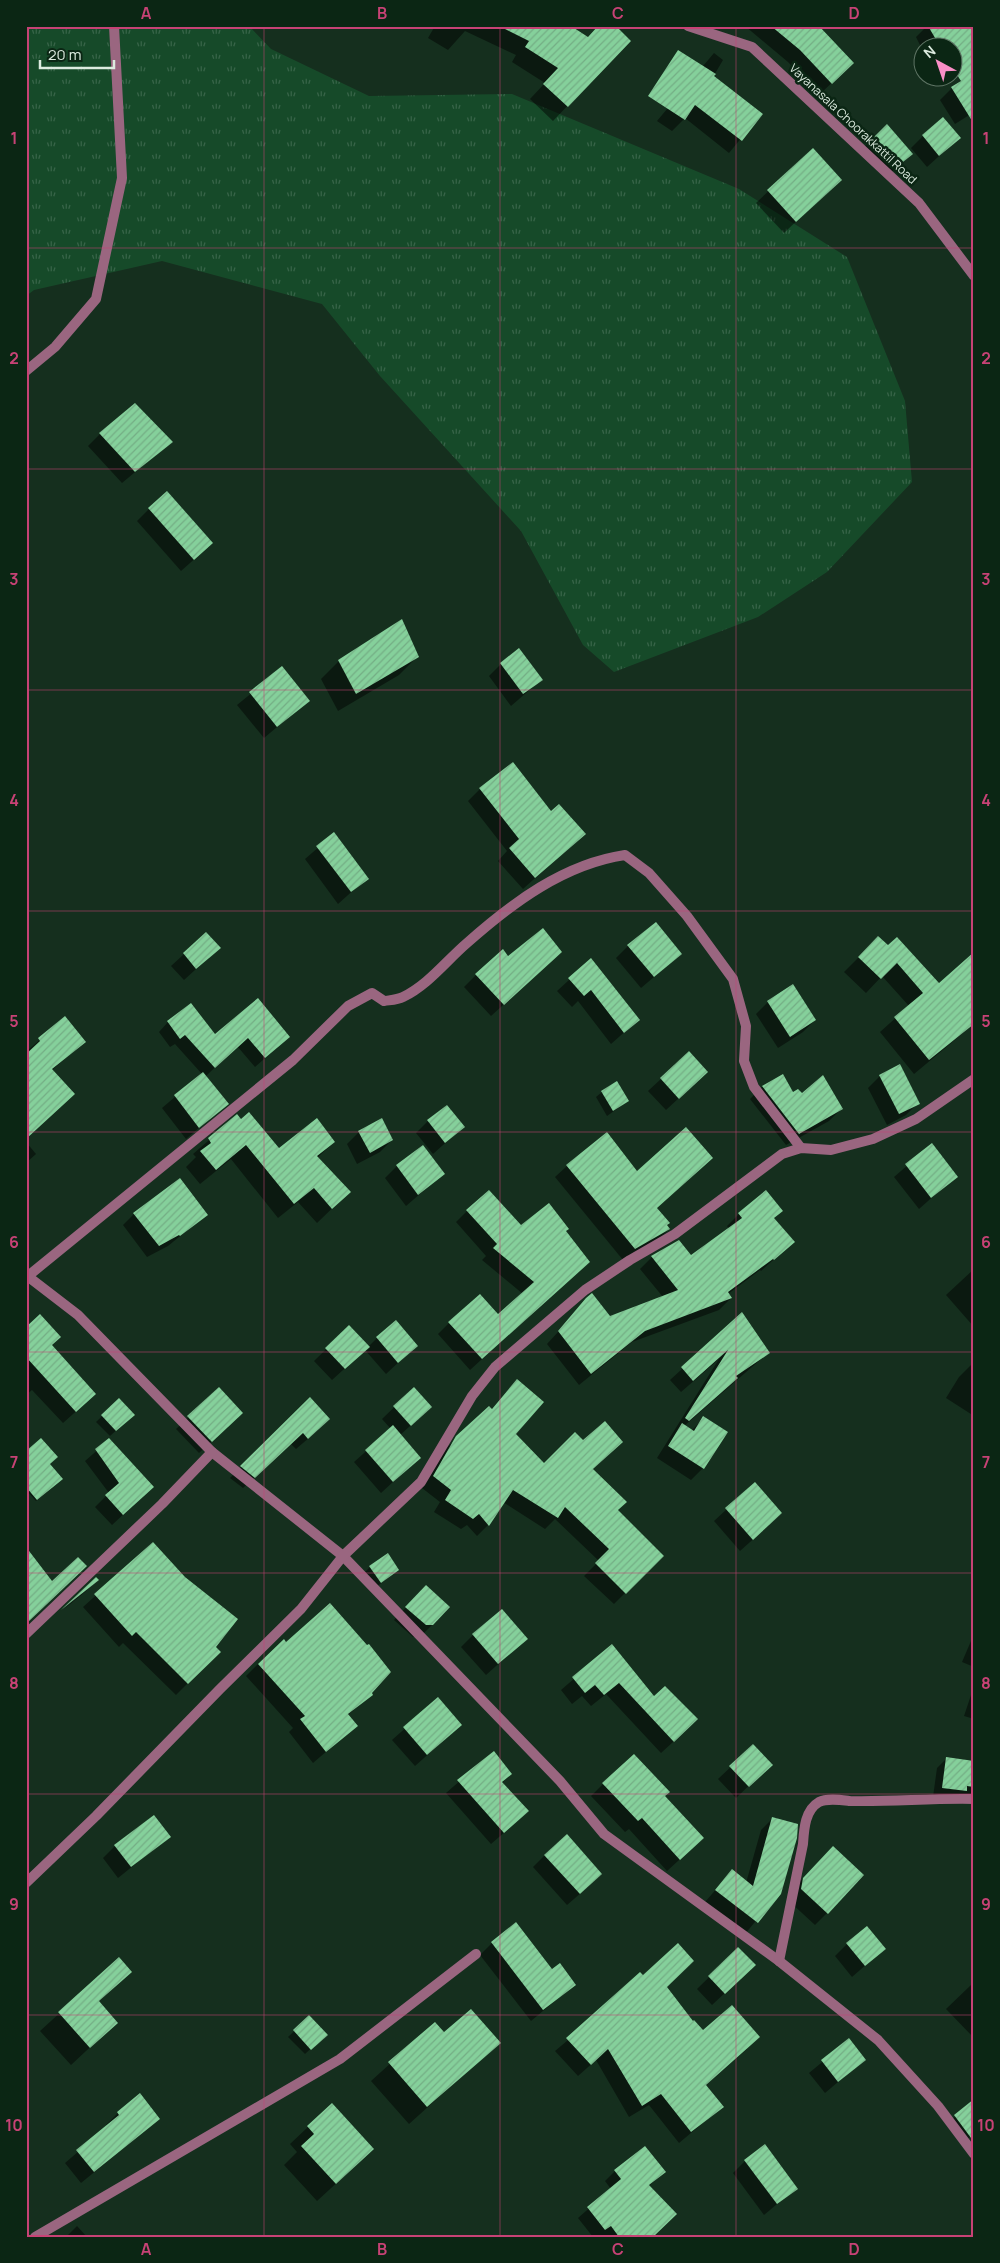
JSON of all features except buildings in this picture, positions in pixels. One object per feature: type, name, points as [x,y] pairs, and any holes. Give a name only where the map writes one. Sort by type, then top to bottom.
[{"type":"street","points":[[26,371],[55,347],[96,299],[122,178],[114,26]]},
{"type":"street","name":"Vayanasala Choorakkattil Road","points":[[688,26],[752,47],[919,203],[974,276]]},
{"type":"street","points":[[801,1148],[754,1087],[744,1061],[746,1026],[733,979],[687,916],[649,874],[625,855],[609,857],[575,870],[524,896],[466,944],[436,973],[402,998],[384,1001],[372,994],[348,1006],[293,1060],[27,1275],[78,1315],[212,1452],[343,1556],[560,1781],[604,1834],[779,1961],[878,2040],[938,2106],[974,2154]]},
{"type":"street","points":[[26,1883],[96,1816],[220,1689],[301,1610],[343,1556],[420,1482],[472,1396],[495,1367],[585,1290],[630,1260],[675,1234],[782,1154],[801,1148],[831,1150],[873,1140],[916,1119],[974,1079]]},
{"type":"street","points":[[26,1634],[162,1504],[212,1452]]},
{"type":"street","points":[[779,1961],[803,1844],[805,1824],[813,1807],[821,1801],[831,1800],[875,1802],[974,1799]]},
{"type":"street","points":[[35,2237],[340,2059],[476,1954]]},
{"type":"green space","points":[[26,26],[249,26],[271,49],[369,96],[512,94],[739,189],[847,257],[905,401],[912,482],[827,572],[758,617],[614,672],[583,645],[521,531],[380,376],[322,304],[162,261],[34,290],[26,296]]}]
